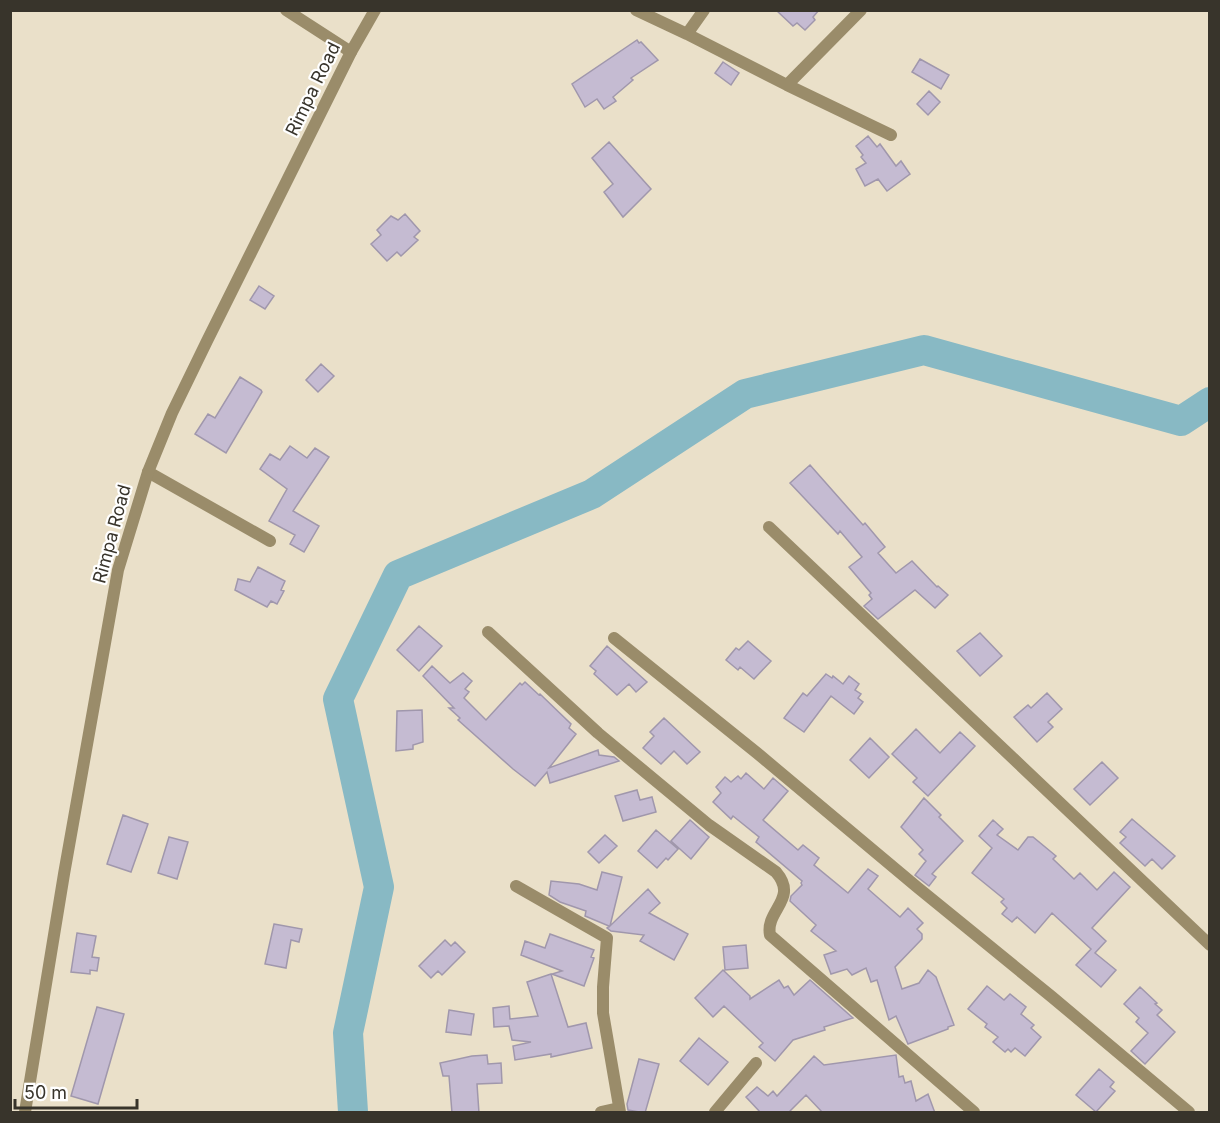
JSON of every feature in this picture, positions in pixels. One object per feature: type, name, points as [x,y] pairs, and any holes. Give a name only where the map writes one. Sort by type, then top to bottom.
[{"type":"street","points":[[286,10],[351,52]]},
{"type":"street","name":"Rimpa Road","points":[[25,1113],[64,874],[118,570],[148,472],[172,413],[207,341],[351,52],[375,10]]},
{"type":"street","points":[[636,10],[891,135]]},
{"type":"street","points":[[687,34],[704,10]]},
{"type":"street","points":[[787,85],[861,10]]},
{"type":"street","points":[[148,472],[270,541]]},
{"type":"street","points":[[769,527],[1209,945]]},
{"type":"street","points":[[488,632],[607,741],[709,825],[776,872],[783,880],[785,890],[783,900],[768,927],[770,935],[974,1113]]},
{"type":"street","points":[[614,638],[1052,996],[1189,1113]]},
{"type":"street","points":[[516,886],[607,938],[603,1013],[620,1110],[601,1113]]},
{"type":"street","points":[[715,1113],[756,1063]]},
{"type":"building","points":[[776,10],[819,10],[813,17],[815,20],[805,30],[797,23],[793,26]]},
{"type":"building","points":[[637,40],[658,60],[631,78],[633,80],[613,97],[616,101],[604,109],[597,99],[585,107],[572,84]]},
{"type":"building","points":[[920,59],[949,75],[941,89],[912,72]]},
{"type":"building","points":[[723,62],[739,73],[731,85],[715,73]]},
{"type":"building","points":[[929,91],[940,102],[928,115],[917,104]]},
{"type":"building","points":[[868,136],[877,147],[880,144],[896,166],[901,161],[910,174],[887,191],[878,179],[865,186],[856,169],[866,163],[856,146]]},
{"type":"building","points":[[609,142],[651,189],[623,217],[604,192],[613,184],[592,158]]},
{"type":"building","points":[[405,214],[420,231],[414,237],[418,240],[401,256],[397,252],[387,261],[371,244],[381,235],[377,230],[391,216],[398,220]]},
{"type":"building","points":[[259,286],[274,296],[265,309],[250,300]]},
{"type":"building","points":[[321,364],[334,376],[318,392],[306,380]]},
{"type":"building","points":[[240,377],[262,392],[226,453],[195,434],[208,414],[215,418]]},
{"type":"building","points":[[290,446],[307,458],[315,448],[329,457],[293,511],[319,526],[304,552],[290,544],[295,535],[269,521],[287,489],[260,469],[270,454],[280,460]]},
{"type":"building","points":[[810,465],[885,547],[878,553],[896,573],[912,561],[948,595],[935,608],[915,590],[878,619],[864,606],[872,599],[869,595],[871,593],[849,567],[862,557],[840,531],[838,534],[790,483]]},
{"type":"building","points":[[258,567],[285,581],[281,590],[284,591],[277,604],[271,601],[267,607],[235,590],[238,579],[250,582]]},
{"type":"building","points":[[419,626],[442,646],[419,671],[397,650]]},
{"type":"building","points":[[980,633],[1002,656],[980,676],[957,651]]},
{"type":"building","points":[[748,641],[771,661],[754,679],[740,667],[738,670],[726,660],[736,648],[739,650]]},
{"type":"building","points":[[607,646],[647,682],[636,692],[629,684],[617,695],[594,674],[596,671],[590,666]]},
{"type":"building","points":[[432,666],[450,683],[463,673],[472,681],[465,689],[469,692],[464,698],[486,720],[520,683],[522,685],[525,682],[540,694],[571,724],[569,728],[576,734],[549,768],[598,750],[599,755],[614,757],[619,761],[550,783],[547,772],[535,786],[458,720],[460,718],[449,708],[454,708],[423,676]]},
{"type":"building","points":[[826,674],[832,678],[833,676],[843,684],[849,676],[859,684],[855,690],[861,694],[858,698],[863,702],[854,714],[831,696],[804,732],[784,718],[803,693],[807,696]]},
{"type":"building","points":[[1047,693],[1062,709],[1048,722],[1053,727],[1037,742],[1014,717],[1028,705],[1031,708]]},
{"type":"building","points":[[422,710],[423,742],[413,745],[413,749],[396,751],[397,711]]},
{"type":"building","points":[[664,718],[700,752],[687,764],[674,751],[661,764],[643,748],[654,736],[650,732]]},
{"type":"building","points":[[916,729],[940,753],[960,732],[975,746],[928,796],[913,782],[917,778],[892,754]]},
{"type":"building","points":[[870,738],[889,757],[869,778],[850,760]]},
{"type":"building","points":[[1102,762],[1118,778],[1090,805],[1074,789]]},
{"type":"building","points":[[746,773],[764,789],[773,778],[788,791],[763,820],[798,850],[803,845],[819,858],[814,865],[848,893],[868,869],[878,876],[868,889],[900,917],[908,908],[923,923],[917,929],[922,934],[922,939],[895,967],[902,989],[919,983],[928,970],[936,977],[954,1025],[908,1044],[896,1016],[889,1020],[877,980],[871,982],[866,968],[852,975],[847,969],[831,974],[824,955],[836,951],[811,931],[816,925],[790,901],[791,896],[802,885],[802,881],[756,842],[759,837],[733,816],[731,819],[713,802],[721,793],[716,787],[725,777],[731,782],[738,776],[741,779]]},
{"type":"building","points":[[637,790],[640,800],[652,797],[656,812],[623,821],[615,796]]},
{"type":"building","points":[[924,798],[963,841],[932,874],[936,877],[929,886],[915,875],[926,861],[919,854],[923,850],[901,827]]},
{"type":"building","points":[[123,815],[148,824],[131,872],[107,864]]},
{"type":"building","points":[[1132,819],[1175,856],[1162,869],[1152,859],[1145,866],[1120,843],[1126,837],[1120,832]]},
{"type":"building","points":[[690,820],[709,837],[691,859],[671,841]]},
{"type":"building","points":[[993,820],[1003,829],[997,835],[1018,850],[1028,837],[1033,837],[1056,856],[1053,859],[1074,879],[1080,873],[1097,890],[1114,872],[1130,887],[1092,928],[1106,941],[1095,953],[1116,970],[1101,987],[1076,965],[1091,949],[1052,913],[1035,933],[1017,917],[1012,922],[1002,914],[1007,908],[1001,902],[1004,899],[972,873],[992,848],[979,836]]},
{"type":"building","points":[[656,830],[678,849],[657,868],[638,851]]},
{"type":"building","points":[[605,835],[617,846],[599,863],[588,852]]},
{"type":"building","points":[[169,837],[188,842],[177,879],[158,873]]},
{"type":"building","points":[[602,872],[622,877],[610,926],[648,889],[660,903],[649,913],[688,934],[674,960],[640,941],[644,935],[611,931],[607,928],[609,926],[585,916],[586,911],[560,902],[549,895],[551,881],[579,884],[597,890]]},
{"type":"building","points":[[274,924],[302,929],[299,942],[291,940],[286,968],[265,964]]},
{"type":"building","points":[[77,933],[96,936],[92,957],[99,958],[97,971],[90,970],[90,974],[71,972]]},
{"type":"building","points":[[550,934],[594,950],[591,957],[594,958],[584,986],[552,974],[562,971],[521,955],[525,941],[545,948]]},
{"type":"building","points":[[445,940],[451,946],[455,942],[465,952],[442,975],[438,971],[431,978],[419,966]]},
{"type":"building","points":[[746,945],[748,968],[725,970],[723,947]]},
{"type":"building","points":[[723,970],[750,996],[750,999],[779,980],[784,988],[788,986],[794,995],[810,980],[853,1018],[793,1040],[775,1061],[759,1047],[763,1043],[724,1006],[713,1017],[695,998]]},
{"type":"building","points":[[551,974],[568,1027],[586,1023],[592,1048],[551,1057],[551,1054],[515,1060],[513,1046],[531,1042],[512,1040],[509,1026],[494,1027],[493,1008],[509,1006],[510,1019],[538,1016],[527,982]]},
{"type":"building","points":[[987,986],[1004,1000],[1010,994],[1026,1007],[1021,1014],[1034,1025],[1031,1028],[1041,1037],[1025,1056],[1015,1048],[1011,1052],[1008,1049],[1005,1052],[993,1042],[998,1037],[985,1027],[987,1024],[968,1009]]},
{"type":"building","points":[[1140,987],[1162,1010],[1157,1015],[1175,1032],[1145,1064],[1131,1051],[1148,1033],[1136,1022],[1139,1018],[1124,1004]]},
{"type":"building","points":[[97,1007],[124,1014],[98,1104],[71,1096]]},
{"type":"building","points":[[449,1010],[474,1014],[471,1035],[446,1032]]},
{"type":"building","points":[[699,1038],[728,1062],[708,1085],[680,1061]]},
{"type":"building","points":[[487,1055],[488,1064],[501,1063],[502,1083],[477,1084],[479,1113],[452,1113],[449,1076],[443,1076],[440,1063]]},
{"type":"building","points":[[896,1055],[899,1077],[903,1076],[905,1083],[911,1081],[916,1101],[928,1094],[935,1113],[823,1113],[806,1095],[788,1113],[761,1113],[746,1097],[757,1087],[768,1096],[773,1091],[777,1096],[814,1056],[824,1065]]},
{"type":"building","points":[[639,1059],[659,1064],[645,1113],[628,1110],[627,1104]]},
{"type":"building","points":[[1099,1069],[1114,1082],[1110,1087],[1115,1091],[1096,1112],[1076,1095]]},
{"type":"waterway","points":[[353,1112],[348,1033],[379,887],[338,699],[398,575],[592,494],[745,394],[924,350],[1181,421],[1210,402]]}]
